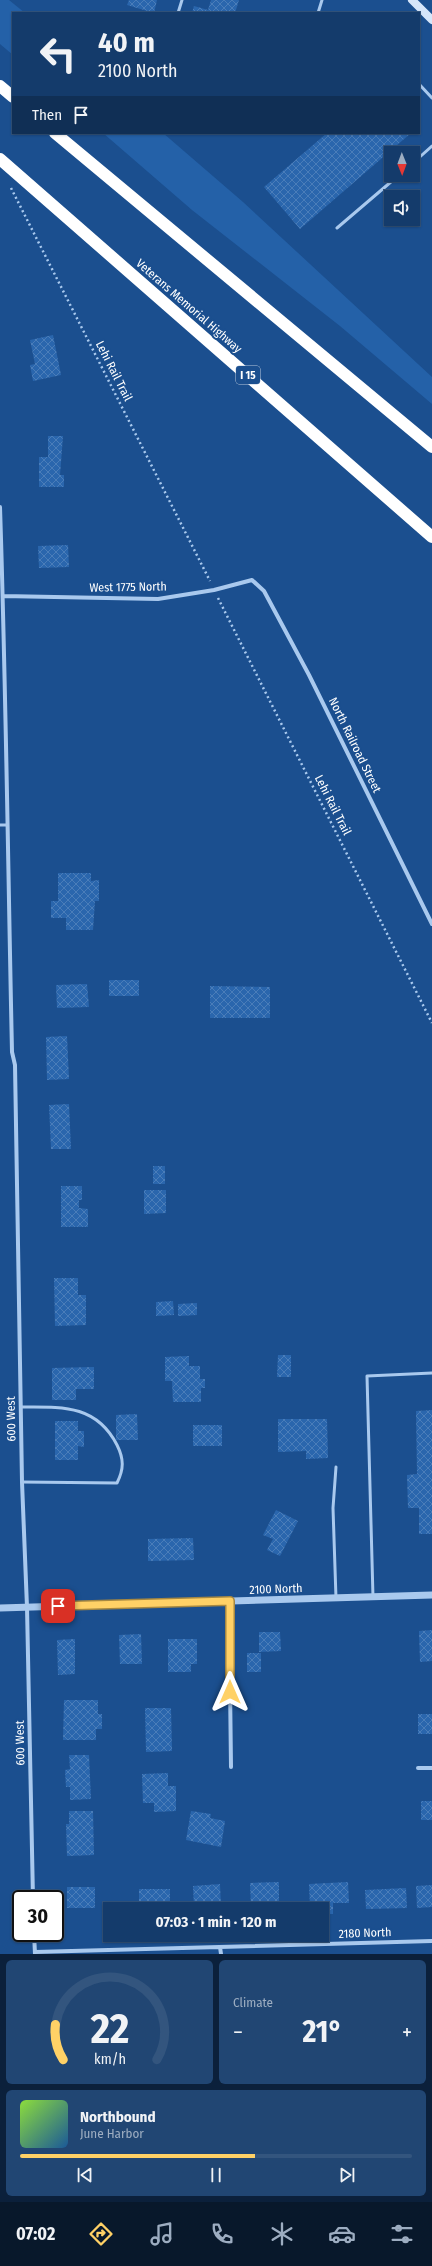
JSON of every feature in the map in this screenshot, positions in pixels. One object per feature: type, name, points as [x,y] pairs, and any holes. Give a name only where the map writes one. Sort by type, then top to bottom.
[{"type":"highway","points":[[0,86],[12,96]]},
{"type":"highway","points":[[56,134],[432,447]]},
{"type":"highway","name":"Veterans Memorial Highway","points":[[0,159],[432,537]]},
{"type":"main road","points":[[412,0],[420,11],[432,20]]},
{"type":"street","name":"600 West","points":[[0,507],[12,1052],[15,1073],[22,1482],[27,1607],[34,1890]]},
{"type":"street","name":"West 1775 North","points":[[3,596],[158,599],[214,590],[252,580]]},
{"type":"street","name":"North Railroad Street","points":[[252,580],[264,591],[308,675],[432,924]]},
{"type":"street","name":"2100 North","points":[[0,1608],[432,1595]]},
{"type":"street","points":[[230,1601],[231,1767]]},
{"type":"street","points":[[418,1768],[432,1768]]},
{"type":"street","name":"2180 North","points":[[35,1953],[432,1941]]},
{"type":"street","points":[[34,1942],[35,1953]]},
{"type":"street","points":[[220,1947],[220,1954]]},
{"type":"lane","points":[[178,12],[182,0]]},
{"type":"lane","points":[[318,12],[322,0]]},
{"type":"lane","points":[[420,85],[432,98]]},
{"type":"lane","points":[[420,157],[432,146]]},
{"type":"lane","points":[[337,228],[391,182]]},
{"type":"lane","points":[[0,825],[7,825]]},
{"type":"lane","points":[[373,1597],[367,1376],[432,1373]]},
{"type":"lane","points":[[21,1407],[72,1408],[89,1416],[104,1424],[123,1457],[122,1473],[117,1483],[22,1482]]},
{"type":"lane","points":[[336,1467],[333,1508],[336,1598]]},
{"type":"path","name":"Lehi Rail Trail","points":[[10,186],[212,585]]},
{"type":"path","name":"Lehi Rail Trail","points":[[218,596],[432,1023]]},
{"type":"shaded area","points":[[0,0],[9,0],[24,12],[12,12],[12,54],[0,44]]},
{"type":"shaded area","points":[[104,134],[164,134],[243,202],[432,377],[432,404],[340,326],[192,210]]},
{"type":"building","points":[[129,0],[157,0],[154,12],[127,5]]},
{"type":"building","points":[[211,0],[239,0],[235,12],[192,12],[194,6],[208,10]]},
{"type":"building","points":[[326,134],[410,134],[396,146],[384,146],[384,156],[300,229],[264,187]]},
{"type":"building","points":[[53,335],[61,375],[33,381],[30,365],[35,364],[30,340]]},
{"type":"building","points":[[48,436],[63,436],[60,475],[64,475],[64,487],[39,487],[39,457],[48,457]]},
{"type":"building","points":[[68,545],[69,567],[39,568],[38,546]]},
{"type":"building","points":[[58,873],[91,873],[91,881],[99,880],[99,901],[95,901],[93,930],[66,930],[66,918],[51,918],[51,901],[58,901]]},
{"type":"building","points":[[109,980],[139,980],[139,996],[109,996]]},
{"type":"building","points":[[87,984],[89,1007],[57,1008],[56,985]]},
{"type":"building","points":[[210,986],[270,987],[270,1018],[210,1018]]},
{"type":"building","points":[[67,1036],[69,1079],[47,1080],[46,1037]]},
{"type":"building","points":[[69,1104],[71,1149],[51,1149],[49,1105]]},
{"type":"building","points":[[153,1166],[165,1166],[165,1184],[153,1184]]},
{"type":"building","points":[[61,1186],[82,1186],[82,1200],[79,1200],[79,1208],[88,1209],[88,1227],[61,1227]]},
{"type":"building","points":[[144,1190],[166,1190],[166,1213],[144,1214]]},
{"type":"building","points":[[54,1278],[78,1278],[78,1295],[86,1295],[86,1325],[55,1326]]},
{"type":"building","points":[[173,1301],[174,1315],[156,1316],[156,1302]]},
{"type":"building","points":[[197,1303],[197,1315],[178,1316],[178,1304]]},
{"type":"building","points":[[278,1355],[291,1355],[291,1377],[277,1377]]},
{"type":"building","points":[[189,1356],[189,1366],[200,1366],[200,1379],[205,1379],[205,1388],[201,1388],[201,1402],[173,1402],[172,1381],[165,1381],[165,1357]]},
{"type":"building","points":[[94,1367],[94,1389],[76,1389],[76,1400],[52,1400],[52,1368]]},
{"type":"building","points":[[432,1410],[432,1534],[419,1534],[419,1508],[408,1508],[407,1475],[417,1474],[416,1411]]},
{"type":"building","points":[[137,1414],[138,1440],[116,1440],[116,1415]]},
{"type":"building","points":[[278,1419],[327,1419],[328,1458],[306,1459],[306,1451],[278,1452]]},
{"type":"building","points":[[55,1421],[78,1421],[78,1431],[84,1431],[84,1447],[78,1446],[78,1460],[55,1460]]},
{"type":"building","points":[[193,1425],[222,1425],[222,1446],[193,1446]]},
{"type":"building","points":[[276,1510],[298,1521],[280,1556],[267,1550],[273,1539],[263,1535]]},
{"type":"building","points":[[193,1538],[194,1560],[148,1561],[148,1539]]},
{"type":"building","points":[[432,1630],[432,1661],[420,1662],[419,1631]]},
{"type":"building","points":[[259,1632],[280,1632],[281,1651],[259,1652]]},
{"type":"building","points":[[141,1634],[142,1664],[120,1664],[119,1635]]},
{"type":"building","points":[[75,1639],[75,1674],[58,1675],[57,1640]]},
{"type":"building","points":[[168,1639],[197,1639],[197,1664],[191,1664],[191,1672],[168,1672]]},
{"type":"building","points":[[247,1653],[261,1653],[261,1672],[247,1672]]},
{"type":"building","points":[[64,1700],[98,1700],[98,1714],[102,1714],[102,1729],[96,1729],[96,1740],[63,1740]]},
{"type":"building","points":[[145,1708],[171,1708],[172,1751],[146,1752]]},
{"type":"building","points":[[418,1714],[432,1714],[432,1734],[418,1734]]},
{"type":"building","points":[[69,1755],[89,1755],[91,1799],[70,1800],[70,1787],[66,1787],[65,1770],[70,1769]]},
{"type":"building","points":[[168,1773],[168,1786],[176,1786],[176,1811],[154,1812],[154,1803],[143,1803],[142,1774]]},
{"type":"building","points":[[421,1801],[432,1801],[432,1820],[421,1820]]},
{"type":"building","points":[[69,1811],[93,1811],[94,1855],[67,1856],[66,1824],[69,1824]]},
{"type":"building","points":[[191,1811],[211,1814],[210,1818],[225,1821],[221,1847],[186,1840]]},
{"type":"building","points":[[279,1882],[279,1902],[251,1902],[250,1883]]},
{"type":"building","points":[[348,1882],[349,1903],[333,1903],[333,1914],[329,1914],[329,1902],[310,1902],[309,1884]]},
{"type":"building","points":[[220,1884],[221,1902],[194,1902],[193,1886]]},
{"type":"building","points":[[432,1885],[432,1907],[417,1908],[416,1886]]},
{"type":"building","points":[[67,1887],[95,1887],[95,1908],[67,1908]]},
{"type":"building","points":[[406,1888],[407,1908],[366,1909],[365,1890]]},
{"type":"building","points":[[139,1889],[170,1889],[170,1902],[131,1902],[139,1901]]},
{"type":"route","points":[[58,1606],[230,1601],[230,1692]]}]
